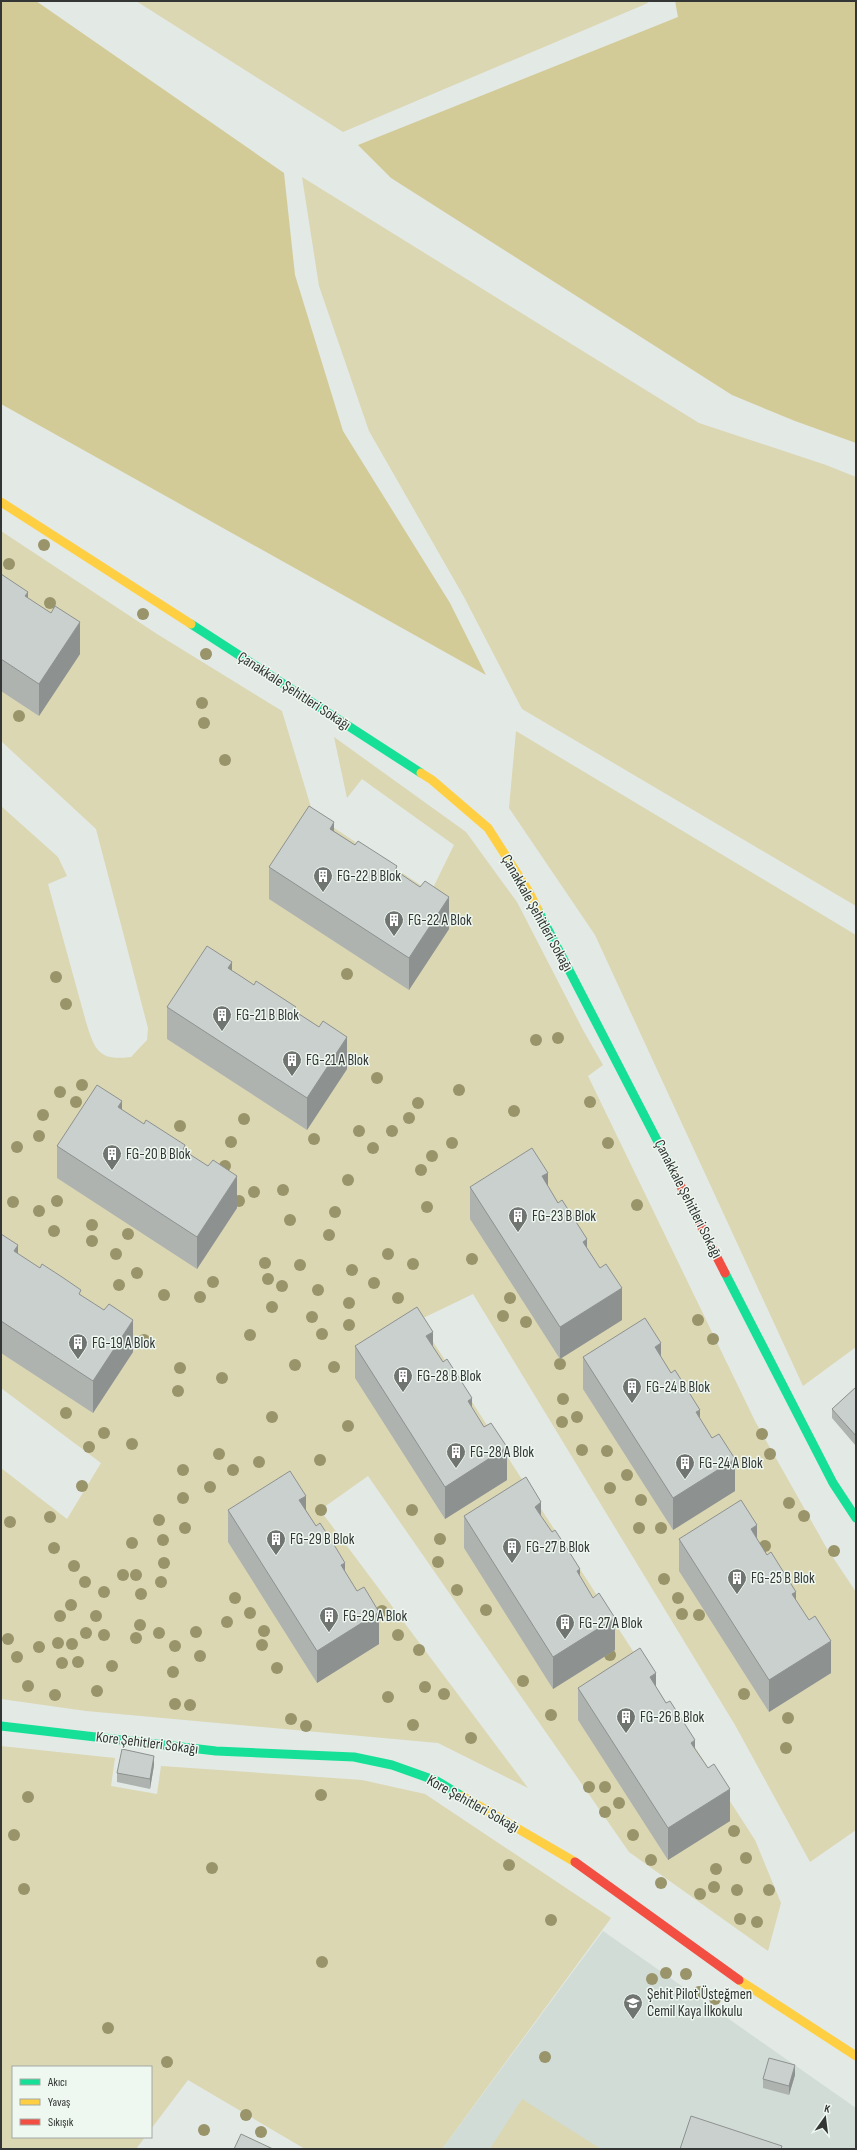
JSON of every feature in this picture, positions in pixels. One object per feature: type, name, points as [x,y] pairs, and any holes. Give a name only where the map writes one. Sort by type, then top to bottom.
[{"type":"street","name":"Çanakkale Şehitleri Sokağı","points":[[1,502],[432,780],[488,828],[535,904],[833,1482],[856,1518]]},
{"type":"street","name":"Kore Şehitleri Sokağı","points":[[1,1726],[216,1751],[354,1757],[392,1765],[437,1781],[576,1863],[727,1972],[856,2056]]},
{"type":"shaded area","points":[[1,1],[36,1],[284,173],[295,275],[343,431],[450,603],[486,675],[1,404]]},
{"type":"shaded area","points":[[136,1],[647,1],[648,3],[343,132]]},
{"type":"shaded area","points":[[675,1],[856,1],[856,443],[795,421],[732,395],[391,178],[358,145],[678,17]]},
{"type":"shaded area","points":[[302,177],[699,423],[826,465],[856,477],[856,906],[522,709],[464,597],[369,431],[319,286]]},
{"type":"shaded area","points":[[1,531],[157,634],[282,711],[313,814],[431,892],[454,845],[362,779],[347,798],[334,737],[466,832],[517,902],[583,1030],[603,1065],[588,1076],[755,1421],[826,1547],[856,1592],[856,1830],[810,1862],[735,1725],[473,1294],[419,1320],[755,1840],[781,1903],[768,1951],[629,1852],[368,1476],[320,1510],[528,1788],[438,1743],[86,1711],[1,1699],[1,1468],[67,1519],[101,1463],[1,1388],[1,806],[58,857],[67,876],[48,884],[86,1022],[96,1047],[100,1052],[112,1057],[131,1057],[147,1040],[148,1028],[96,829],[1,741]]},
{"type":"shaded area","points":[[516,731],[856,935],[856,1347],[803,1386],[595,935],[509,808]]},
{"type":"shaded area","points":[[1,1746],[115,1758],[111,1786],[157,1794],[161,1766],[362,1780],[425,1794],[611,1918],[442,2149],[305,2149],[188,2080],[152,2128],[152,2066],[12,2066],[12,2138],[144,2138],[136,2149],[1,2149]]},
{"type":"shaded area","name":"Şehit Pilot Üsteğmen Cemil Kaya İlkokulu","points":[[603,1931],[856,2108],[856,2149],[442,2149]]},
{"type":"shaded area","points":[[522,2099],[601,2149],[490,2149]]},
{"type":"building","points":[[1,574],[28,592],[25,596],[51,613],[55,606],[80,622],[39,684],[1,659]]},
{"type":"building","points":[[309,806],[334,822],[330,829],[355,845],[358,841],[397,866],[395,870],[420,887],[425,881],[449,897],[409,958],[269,867]]},
{"type":"building","points":[[207,946],[232,962],[228,968],[254,985],[256,981],[296,1007],[293,1010],[319,1027],[323,1021],[347,1037],[307,1098],[167,1007]]},
{"type":"building","points":[[97,1085],[122,1101],[118,1107],[144,1124],[146,1120],[185,1145],[183,1150],[208,1166],[213,1160],[237,1176],[197,1237],[57,1146]]},
{"type":"building","points":[[532,1148],[548,1173],[542,1176],[558,1203],[562,1200],[587,1239],[583,1242],[600,1268],[606,1264],[622,1288],[560,1327],[470,1187]]},
{"type":"building","points":[[1,1234],[18,1245],[14,1251],[40,1268],[42,1264],[62,1277],[81,1290],[79,1294],[104,1310],[109,1304],[133,1320],[93,1381],[1,1321]]},
{"type":"building","points":[[417,1307],[433,1332],[426,1336],[443,1362],[447,1359],[472,1398],[468,1401],[484,1427],[491,1423],[507,1447],[445,1487],[355,1346]]},
{"type":"building","points":[[645,1318],[661,1343],[655,1347],[671,1373],[675,1370],[700,1410],[696,1412],[712,1438],[719,1434],[735,1459],[673,1498],[583,1357]]},
{"type":"building","points":[[856,1387],[856,1436],[832,1409]]},
{"type":"building","points":[[290,1471],[306,1496],[299,1500],[316,1526],[320,1523],[333,1543],[345,1563],[341,1565],[357,1591],[364,1587],[379,1612],[317,1651],[228,1510]]},
{"type":"building","points":[[526,1477],[541,1502],[535,1507],[552,1532],[555,1530],[568,1550],[580,1569],[577,1571],[593,1598],[599,1593],[615,1618],[553,1657],[464,1516]]},
{"type":"building","points":[[741,1500],[757,1525],[751,1529],[767,1555],[771,1552],[796,1592],[792,1594],[809,1620],[815,1616],[831,1641],[769,1680],[679,1539]]},
{"type":"building","points":[[640,1648],[656,1673],[650,1677],[666,1703],[670,1701],[695,1740],[691,1743],[708,1768],[714,1764],[730,1789],[668,1828],[578,1688]]},
{"type":"building","points":[[122,1749],[154,1756],[150,1779],[117,1773]]},
{"type":"building","points":[[769,2058],[795,2065],[789,2086],[763,2079]]},
{"type":"building","points":[[691,2116],[782,2146],[781,2149],[680,2149]]},
{"type":"building","points":[[241,2134],[273,2149],[234,2149]]},
{"type":"traffic: fast","points":[[191,624],[421,773]]},
{"type":"traffic: fast","points":[[538,910],[673,1171]]},
{"type":"traffic: fast","points":[[725,1273],[833,1483],[856,1518]]},
{"type":"traffic: fast","points":[[1,1726],[216,1751],[354,1757],[392,1765],[437,1781],[462,1796]]},
{"type":"traffic: slow","points":[[1,502],[191,624]]},
{"type":"traffic: slow","points":[[421,773],[432,780],[488,828],[529,892],[538,910]]},
{"type":"traffic: slow","points":[[462,1796],[575,1862]]},
{"type":"traffic: slow","points":[[739,1980],[856,2056]]},
{"type":"traffic: jam","points":[[673,1171],[725,1273]]},
{"type":"traffic: jam","points":[[575,1862],[739,1980]]},
{"type":"place","name":"FG-22 B Blok","points":[[323,893]]},
{"type":"place","name":"FG-22 A Blok","points":[[394,937]]},
{"type":"place","name":"FG-21 B Blok","points":[[222,1032]]},
{"type":"place","name":"FG-21 A Blok","points":[[292,1077]]},
{"type":"place","name":"FG-20 B Blok","points":[[112,1171]]},
{"type":"place","name":"FG-23 B Blok","points":[[518,1233]]},
{"type":"place","name":"FG-19 A Blok","points":[[78,1360]]},
{"type":"place","name":"FG-28 B Blok","points":[[403,1393]]},
{"type":"place","name":"FG-24 B Blok","points":[[632,1404]]},
{"type":"place","name":"FG-28 A Blok","points":[[456,1469]]},
{"type":"place","name":"FG-24 A Blok","points":[[685,1480]]},
{"type":"place","name":"FG-29 B Blok","points":[[276,1556]]},
{"type":"place","name":"FG-27 B Blok","points":[[512,1564]]},
{"type":"place","name":"FG-25 B Blok","points":[[737,1595]]},
{"type":"place","name":"FG-29 A Blok","points":[[329,1633]]},
{"type":"place","name":"FG-27 A Blok","points":[[565,1640]]},
{"type":"place","name":"FG-26 B Blok","points":[[626,1734]]},
{"type":"place","name":"Şehit Pilot Üsteğmen Cemil Kaya İlkokulu","points":[[633,2020]]}]
